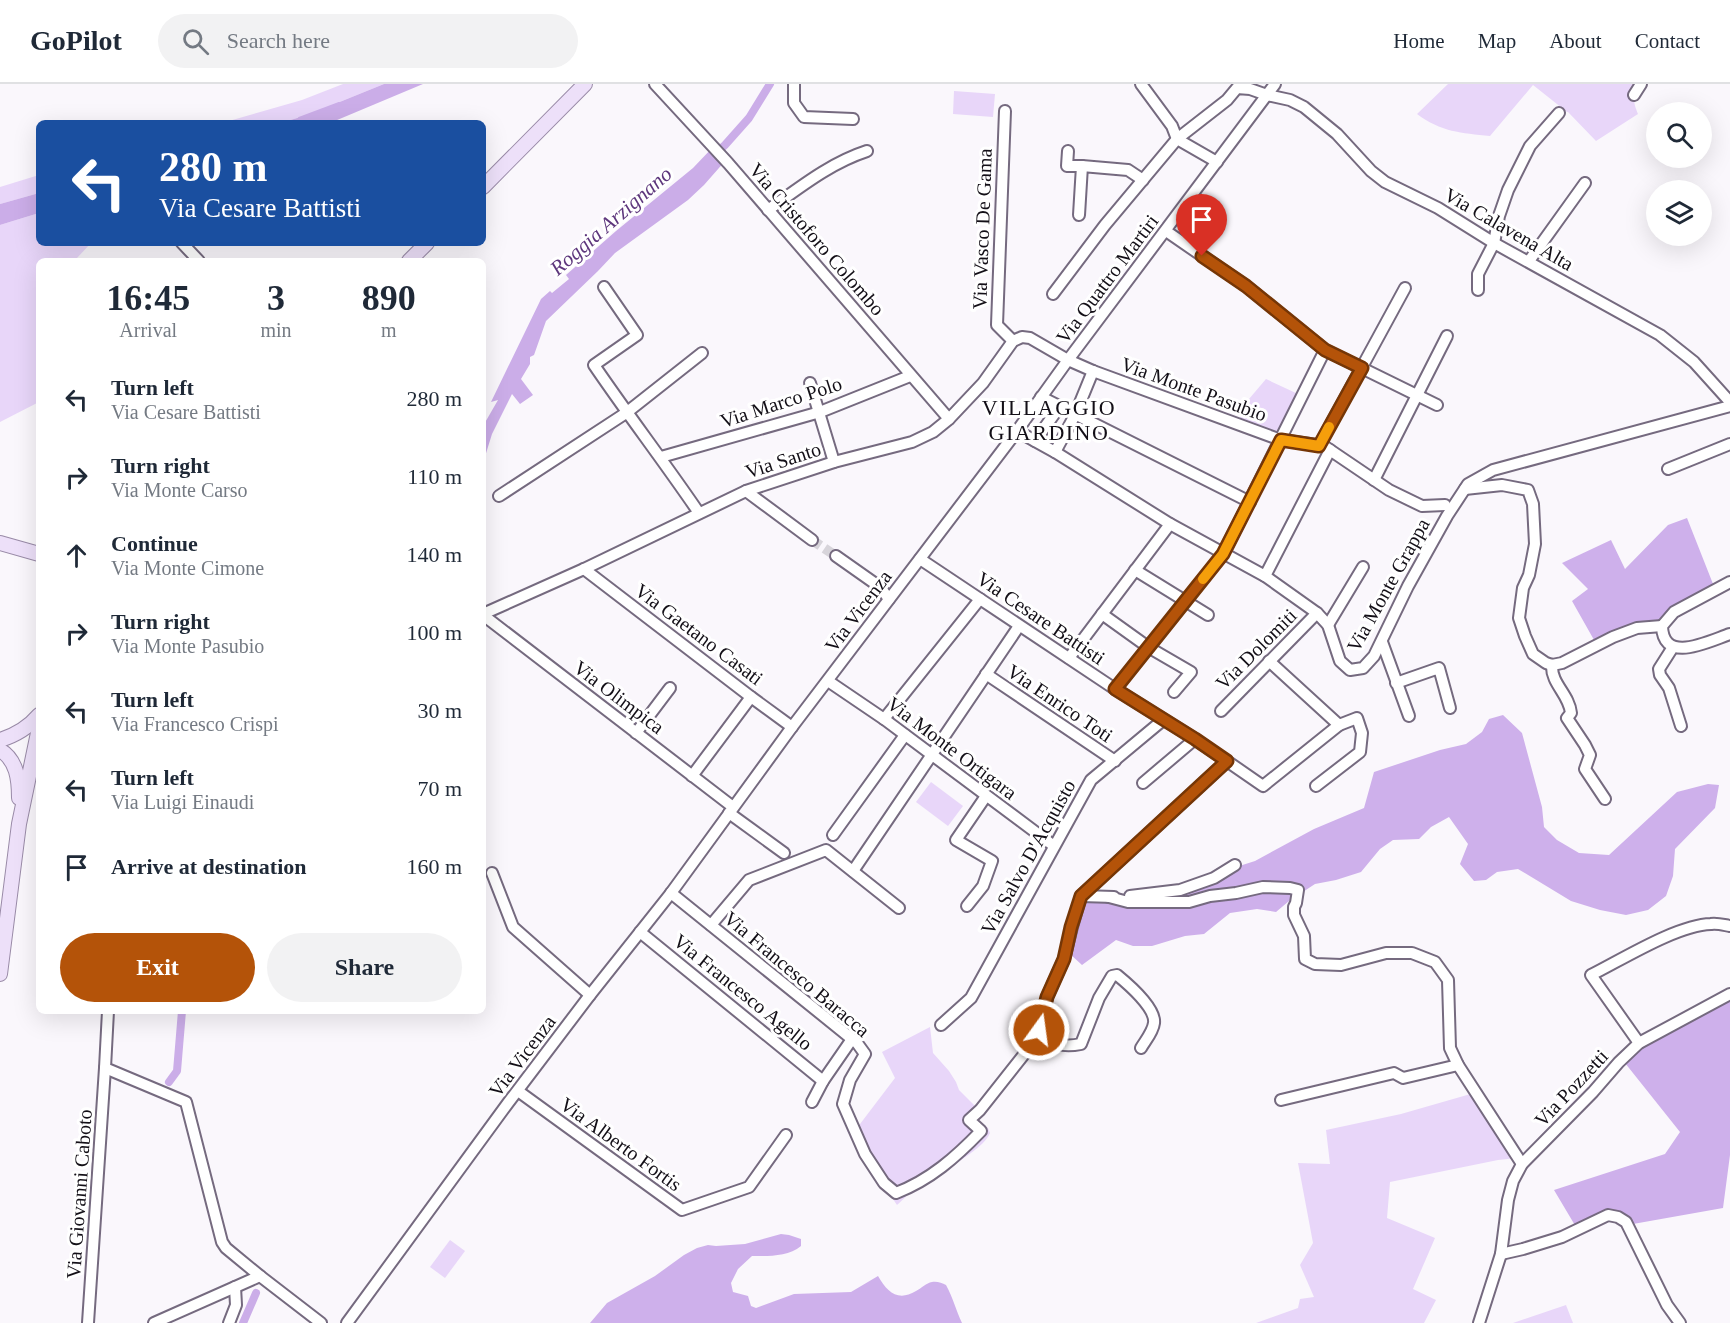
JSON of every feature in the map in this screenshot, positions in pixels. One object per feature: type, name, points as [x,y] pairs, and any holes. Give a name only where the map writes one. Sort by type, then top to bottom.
[{"type":"main road","points":[[486,184],[585,84]]},
{"type":"main road","points":[[412,258],[424,246]]},
{"type":"main road","points":[[0,543],[36,553]]},
{"type":"main road","points":[[0,740],[14,736],[36,718]]},
{"type":"main road","points":[[0,974],[19,824],[36,743]]},
{"type":"main road","points":[[0,750],[6,754],[16,770],[19,782],[19,824]]},
{"type":"street","name":"Via Cristoforo Colombo","points":[[655,84],[728,163],[949,419]]},
{"type":"street","points":[[794,84],[794,103],[804,117],[853,119]]},
{"type":"street","points":[[1141,84],[1173,126],[1177,139],[1217,162]]},
{"type":"street","name":"Via Quattro Martiri","points":[[1041,397],[1275,84]]},
{"type":"street","points":[[1634,95],[1641,84]]},
{"type":"street","name":"Via Quattro Martiri","points":[[1053,294],[1105,225],[1177,139],[1227,100],[1237,86]]},
{"type":"street","name":"Via Calavena Alta","points":[[1237,86],[1290,100],[1304,107],[1337,134],[1371,171],[1385,182],[1438,208],[1494,243],[1660,335],[1694,362],[1730,404]]},
{"type":"street","name":"Via Vasco De Gama","points":[[1005,111],[997,325],[1013,341]]},
{"type":"street","points":[[1478,290],[1478,274],[1494,243],[1499,216],[1508,190],[1530,146],[1559,114]]},
{"type":"street","points":[[768,210],[810,180],[849,157],[867,151]]},
{"type":"street","points":[[1068,152],[1068,166],[1128,170],[1143,180]]},
{"type":"street","points":[[1079,215],[1082,166]]},
{"type":"street","points":[[1529,261],[1585,183]]},
{"type":"street","points":[[1166,231],[1246,286],[1325,350],[1437,405]]},
{"type":"street","points":[[185,246],[196,258]]},
{"type":"street","points":[[604,286],[637,335],[594,365],[699,513]]},
{"type":"street","points":[[1319,446],[1406,288]]},
{"type":"street","points":[[1374,480],[1447,336]]},
{"type":"street","points":[[1013,341],[1022,337],[1030,338],[1068,360]]},
{"type":"street","name":"Via Santo","points":[[486,614],[746,491],[834,462],[912,442],[933,432],[949,419],[983,383],[1013,341]]},
{"type":"street","points":[[1115,689],[1223,554],[1325,350]]},
{"type":"street","points":[[499,496],[626,412],[702,353]]},
{"type":"street","name":"Via Monte Pasubio","points":[[1068,360],[1281,440],[1324,446],[1389,490],[1422,506],[1445,505]]},
{"type":"street","points":[[1055,452],[1075,415],[1093,371]]},
{"type":"street","name":"Via Marco Polo","points":[[661,457],[819,412],[910,376]]},
{"type":"street","points":[[810,383],[834,462]]},
{"type":"street","points":[[1041,397],[1250,502]]},
{"type":"street","name":"Via Vicenza","points":[[347,1323],[518,1091],[590,995],[672,893],[792,727],[1041,397]]},
{"type":"street","name":"Via Monte Grappa","points":[[1017,431],[1170,524],[1265,576],[1317,613],[1328,625],[1340,662],[1350,670],[1363,668],[1374,656],[1408,586],[1447,516],[1468,484],[1494,470],[1730,404]]},
{"type":"street","points":[[1035,441],[1060,406]]},
{"type":"street","points":[[1668,469],[1730,444]]},
{"type":"street","points":[[1265,576],[1330,450]]},
{"type":"street","points":[[1464,489],[1502,485],[1528,490],[1533,504],[1535,544],[1529,574],[1523,588],[1519,618],[1533,654],[1546,663],[1552,665],[1562,663],[1613,637],[1637,628],[1662,626]]},
{"type":"street","points":[[746,491],[812,540]]},
{"type":"street","points":[[1069,657],[1170,524]]},
{"type":"street","points":[[836,556],[880,586],[889,599]]},
{"type":"street","name":"Via Cesare Battisti","points":[[920,559],[1263,786],[1339,725]]},
{"type":"street","points":[[1328,625],[1363,567]]},
{"type":"street","name":"Via Gaetano Casati","points":[[584,569],[792,727]]},
{"type":"street","points":[[1135,570],[1208,615]]},
{"type":"street","points":[[1730,582],[1674,612],[1662,626],[1662,635],[1665,641],[1679,648],[1692,647],[1730,634]]},
{"type":"street","points":[[884,719],[980,599]]},
{"type":"street","name":"Via Dolomiti","points":[[1221,711],[1317,613]]},
{"type":"street","points":[[1102,614],[1148,647],[1191,672],[1174,692]]},
{"type":"street","name":"Via Olimpica","points":[[486,617],[692,776],[731,810]]},
{"type":"street","points":[[853,872],[1019,626]]},
{"type":"street","points":[[1382,642],[1409,716]]},
{"type":"street","points":[[1673,647],[1659,669],[1660,675],[1669,688],[1681,726]]},
{"type":"street","points":[[1269,661],[1339,725],[1357,718],[1362,733],[1360,752],[1316,786]]},
{"type":"street","points":[[1552,665],[1555,682],[1570,704],[1571,713],[1567,718],[1586,745],[1590,755],[1585,769],[1605,799]]},
{"type":"street","points":[[1396,683],[1439,668],[1450,708]]},
{"type":"street","name":"Via Enrico Toti","points":[[986,674],[1115,761]]},
{"type":"street","name":"Via Monte Ortigara","points":[[828,681],[884,719],[1054,846]]},
{"type":"street","points":[[636,733],[670,688]]},
{"type":"street","points":[[692,776],[751,697]]},
{"type":"street","name":"Via Salvo D'Acquisto","points":[[941,1026],[971,998],[1091,780],[1163,720]]},
{"type":"street","points":[[832,835],[905,735]]},
{"type":"street","points":[[1143,783],[1195,739]]},
{"type":"street","points":[[1141,1048],[1154,1025],[1154,1015],[1141,998],[1117,975],[1112,976],[1099,998],[1082,1044],[1069,1046],[1053,1043],[1039,1030],[1047,997],[1064,959],[1081,896],[1227,761]]},
{"type":"street","points":[[28,782],[36,771]]},
{"type":"street","points":[[967,906],[983,886],[992,861],[956,840],[986,796]]},
{"type":"street","points":[[731,810],[784,853]]},
{"type":"street","points":[[711,925],[749,880],[825,850],[899,908]]},
{"type":"street","points":[[1081,896],[1109,897],[1180,890],[1214,878],[1235,865]]},
{"type":"street","points":[[492,873],[513,927],[590,995]]},
{"type":"street","points":[[1109,897],[1128,902],[1189,902],[1263,887],[1290,888],[1298,890],[1294,915],[1305,936],[1305,959],[1315,964],[1341,965],[1386,953],[1412,953],[1435,962],[1449,980],[1450,1048],[1458,1065],[1522,1164]]},
{"type":"street","name":"Via Francesco Baracca","points":[[672,893],[857,1043],[865,1054],[849,1080],[843,1104],[865,1154],[884,1183],[896,1193],[910,1188],[936,1171],[959,1154],[981,1131],[969,1120],[980,1110],[1037,1038],[1039,1030]]},
{"type":"street","points":[[1639,1044],[1591,975],[1662,938],[1692,927],[1712,924],[1730,926]]},
{"type":"street","name":"Via Francesco Agello","points":[[640,932],[823,1081]]},
{"type":"street","name":"Via Pozzetti","points":[[1479,1323],[1501,1254],[1508,1200],[1513,1181],[1522,1164],[1639,1044],[1730,994]]},
{"type":"street","name":"Via Giovanni Caboto","points":[[88,1323],[108,1014]]},
{"type":"street","points":[[812,1102],[823,1081],[852,1039]]},
{"type":"street","points":[[1281,1100],[1394,1073],[1403,1078],[1458,1065]]},
{"type":"street","points":[[105,1068],[186,1102],[222,1242],[226,1248],[260,1276],[321,1323]]},
{"type":"street","name":"Via Alberto Fortis","points":[[518,1091],[682,1210],[749,1188],[786,1136]]},
{"type":"street","points":[[1501,1254],[1562,1237],[1608,1215],[1618,1217],[1626,1221],[1667,1305],[1680,1323]]},
{"type":"street","points":[[154,1323],[260,1276]]},
{"type":"street","points":[[229,1323],[236,1305],[235,1287]]},
{"type":"shaded area","points":[[343,84],[384,84],[291,120],[232,120],[302,100]]},
{"type":"shaded area","points":[[384,84],[423,84],[337,120],[291,120]]},
{"type":"shaded area","points":[[1448,84],[1641,84],[1634,98],[1638,114],[1596,141],[1568,112],[1533,85],[1490,136],[1460,132],[1434,125],[1417,114]]},
{"type":"shaded area","points":[[954,91],[995,94],[993,117],[953,114]]},
{"type":"shaded area","points":[[714,146],[726,160],[688,200],[615,253],[546,321],[534,355],[530,357],[530,364],[521,379],[533,395],[520,404],[512,394],[492,434],[486,453],[486,421],[498,400],[491,402],[541,299],[569,279],[566,275],[693,168]]},
{"type":"shaded area","points":[[36,176],[36,194],[0,204],[0,187]]},
{"type":"shaded area","points":[[36,194],[36,214],[0,225],[0,204]]},
{"type":"shaded area","points":[[36,214],[36,246],[88,246],[77,258],[36,258],[36,404],[0,422],[0,225]]},
{"type":"shaded area","points":[[1266,379],[1298,394],[1278,435],[1239,420],[1249,399]]},
{"type":"shaded area","points":[[1687,518],[1715,589],[1661,626],[1637,628],[1598,647],[1572,601],[1588,589],[1562,563],[1611,540],[1625,569],[1668,525]]},
{"type":"shaded area","points":[[1503,715],[1522,733],[1542,807],[1544,827],[1557,840],[1579,853],[1609,855],[1677,792],[1708,784],[1719,785],[1715,808],[1675,849],[1673,876],[1666,896],[1648,910],[1626,915],[1571,901],[1518,869],[1497,872],[1486,880],[1474,881],[1460,864],[1468,844],[1449,817],[1431,827],[1419,839],[1393,840],[1380,849],[1361,872],[1315,884],[1276,912],[1257,909],[1230,913],[1204,934],[1185,936],[1152,946],[1133,946],[1116,940],[1082,965],[1070,954],[1084,904],[1088,898],[1153,893],[1202,881],[1255,861],[1314,829],[1364,808],[1374,772],[1440,750],[1466,744],[1482,732],[1489,719]]},
{"type":"shaded area","points":[[931,782],[963,806],[948,826],[916,802]]},
{"type":"shaded area","points":[[1730,999],[1730,1155],[1723,1208],[1633,1224],[1613,1215],[1576,1227],[1554,1190],[1665,1154],[1680,1132],[1625,1063],[1643,1045]]},
{"type":"shaded area","points":[[930,1027],[933,1053],[949,1071],[959,1090],[977,1108],[977,1119],[988,1128],[990,1133],[986,1140],[969,1155],[918,1186],[897,1205],[847,1131],[857,1128],[895,1078],[882,1052]]},
{"type":"shaded area","points":[[1474,1093],[1517,1158],[1390,1182],[1387,1218],[1435,1238],[1413,1289],[1436,1300],[1424,1323],[1256,1323],[1298,1308],[1300,1299],[1314,1297],[1300,1265],[1313,1243],[1298,1163],[1330,1164],[1326,1130],[1401,1114]]},
{"type":"shaded area","points":[[781,1234],[801,1239],[801,1246],[784,1254],[752,1256],[738,1269],[731,1283],[733,1292],[748,1296],[751,1306],[756,1308],[794,1294],[851,1292],[878,1276],[889,1291],[904,1296],[928,1283],[938,1282],[946,1285],[962,1323],[590,1323],[607,1303],[655,1276],[697,1248],[708,1245],[745,1244]]},
{"type":"shaded area","points":[[450,1240],[465,1251],[445,1278],[430,1267]]},
{"type":"shaded area","points":[[1566,1305],[1573,1323],[1513,1323]]},
{"type":"waterway","name":"Roggia Arzignano","points":[[713,156],[749,118],[770,84]]},
{"type":"waterway","points":[[299,118],[339,103]]},
{"type":"waterway","name":"Roggia Arzignano","points":[[169,1082],[177,1071],[182,1014]]},
{"type":"waterway","points":[[243,1323],[256,1293]]},
{"type":"tunnel","points":[[812,540],[836,556]]},
{"type":"slow traffic","points":[[1203,579],[1223,554],[1281,440],[1319,446],[1329,427]]},
{"type":"district","name":"VILLAGGIO GIARDINO","points":[[1049,420]]},
{"type":"route","points":[[1039,1030],[1047,997],[1064,959],[1081,896],[1227,761],[1115,689],[1223,554],[1281,440],[1319,446],[1362,368],[1325,350],[1246,286],[1202,256]]}]
